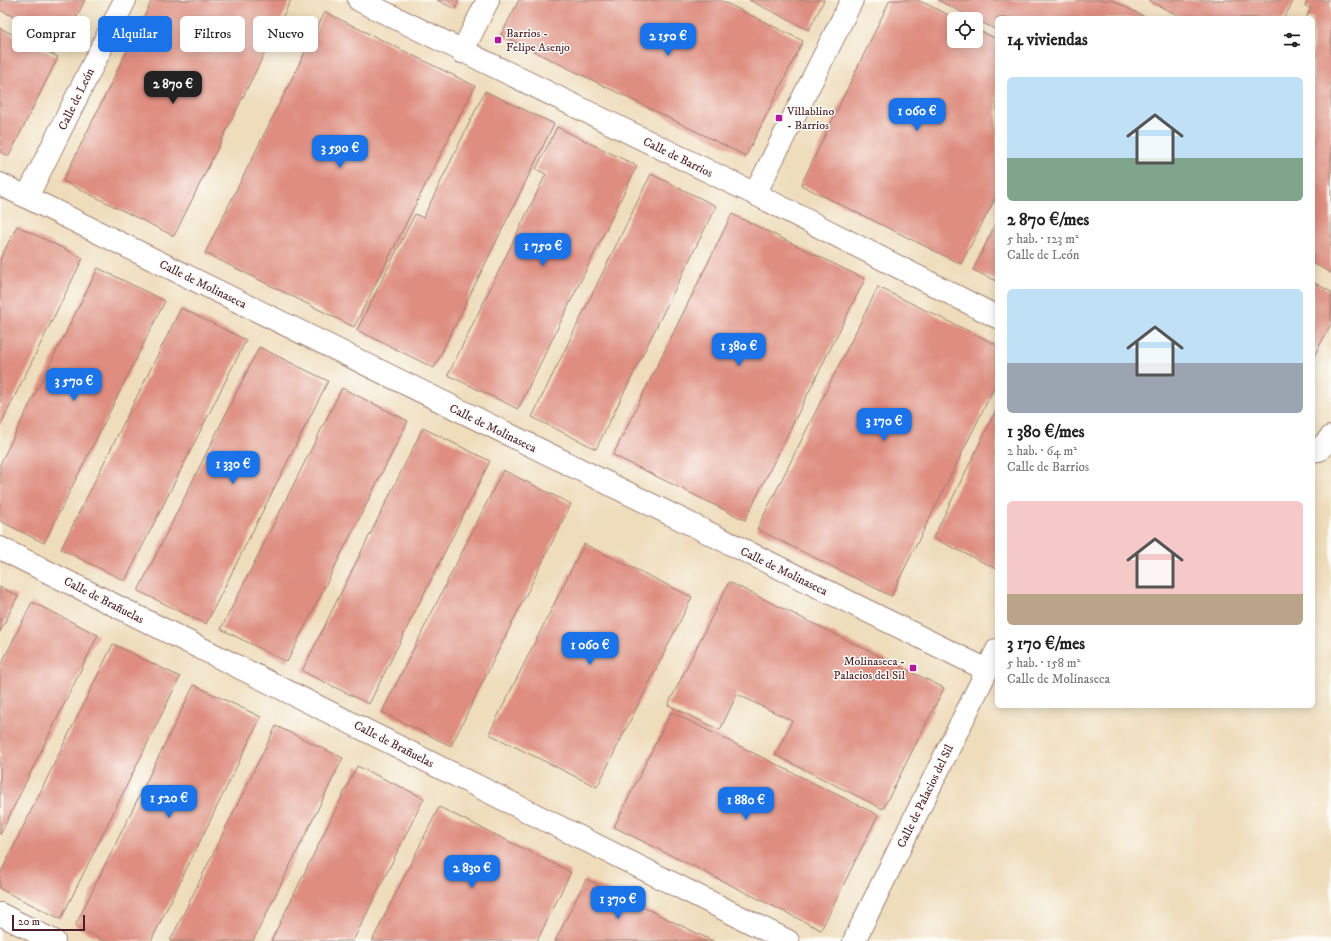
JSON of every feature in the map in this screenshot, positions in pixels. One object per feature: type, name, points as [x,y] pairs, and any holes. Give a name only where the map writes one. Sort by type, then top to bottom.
[{"type":"street","name":"Calle de León","points":[[27,197],[125,0]]},
{"type":"street","name":"Calle de Barrios","points":[[359,0],[462,52],[755,194],[995,316]]},
{"type":"street","points":[[462,52],[488,0]]},
{"type":"street","points":[[755,194],[852,0]]},
{"type":"street","name":"Calle de Molinaseca","points":[[0,184],[987,670]]},
{"type":"street","points":[[1315,451],[1319,450],[1331,437]]},
{"type":"street","name":"Calle de Brañuelas","points":[[0,548],[788,941]]},
{"type":"street","name":"Calle de Palacios del Sil","points":[[854,941],[995,654]]},
{"type":"street","points":[[0,914],[54,941]]},
{"type":"building","points":[[0,0],[85,0],[77,16],[13,16],[0,10]]},
{"type":"building","points":[[152,0],[291,0],[283,16],[253,16],[253,52],[265,52],[174,236],[63,181],[126,52],[172,52],[172,16],[144,16]]},
{"type":"building","points":[[437,0],[459,0],[455,9]]},
{"type":"building","points":[[519,0],[720,0],[803,41],[746,156],[501,35]]},
{"type":"building","points":[[749,0],[824,0],[809,30]]},
{"type":"building","points":[[890,0],[918,0],[947,14],[947,48],[983,48],[983,32],[995,38],[995,199],[961,264],[801,185]]},
{"type":"building","points":[[938,0],[1112,0],[1143,16],[995,16],[995,29],[983,23],[983,12],[962,12]]},
{"type":"building","points":[[1148,0],[1294,0],[1285,16],[1179,16]]},
{"type":"building","points":[[1308,0],[1331,0],[1331,273],[1315,264],[1315,16],[1307,16],[1311,8],[1305,6]]},
{"type":"building","points":[[325,12],[475,86],[354,327],[205,253],[305,52],[318,52],[318,26]]},
{"type":"building","points":[[0,28],[12,34],[12,52],[48,52],[58,57],[9,156],[0,152]]},
{"type":"building","points":[[485,91],[554,124],[434,368],[357,330],[415,214],[423,218]]},
{"type":"building","points":[[557,127],[637,166],[518,409],[448,375],[546,174],[536,169]]},
{"type":"building","points":[[651,174],[716,206],[596,449],[532,417]]},
{"type":"building","points":[[732,214],[865,279],[745,520],[613,455]]},
{"type":"building","points":[[995,225],[995,280],[973,270]]},
{"type":"building","points":[[17,226],[83,258],[0,426],[0,259]]},
{"type":"building","points":[[98,268],[165,301],[44,543],[0,521],[0,464]]},
{"type":"building","points":[[1315,283],[1331,292],[1331,324],[1315,354]]},
{"type":"building","points":[[878,287],[995,344],[995,386],[891,596],[757,529]]},
{"type":"building","points":[[181,308],[246,340],[125,581],[61,549]]},
{"type":"building","points":[[259,347],[328,381],[206,624],[138,591]]},
{"type":"building","points":[[342,388],[408,421],[287,662],[221,629]]},
{"type":"building","points":[[995,412],[995,568],[933,538]]},
{"type":"building","points":[[423,428],[490,461],[369,704],[302,671]]},
{"type":"building","points":[[503,470],[571,504],[451,746],[382,712]]},
{"type":"building","points":[[584,544],[692,597],[597,787],[489,734]]},
{"type":"building","points":[[729,582],[944,688],[883,809],[775,755],[792,721],[737,694],[720,730],[668,705]]},
{"type":"building","points":[[0,587],[18,596],[0,632]]},
{"type":"building","points":[[32,602],[98,635],[0,835],[0,667]]},
{"type":"building","points":[[113,644],[180,677],[61,919],[0,889],[0,874]]},
{"type":"building","points":[[194,685],[261,717],[151,941],[105,941],[75,926]]},
{"type":"building","points":[[671,712],[878,815],[821,930],[614,827]]},
{"type":"building","points":[[276,726],[343,758],[253,941],[170,941]]},
{"type":"building","points":[[357,766],[424,798],[353,941],[271,941]]},
{"type":"building","points":[[439,807],[571,872],[537,941],[372,941]]},
{"type":"building","points":[[586,879],[651,911],[713,941],[555,941]]},
{"type":"place","name":"Barrios - Felipe Asenjo","points":[[498,40]]},
{"type":"place","name":"Villablino - Barrios","points":[[779,118]]},
{"type":"place","name":"Molinaseca - Palacios del Sil","points":[[913,668]]}]
